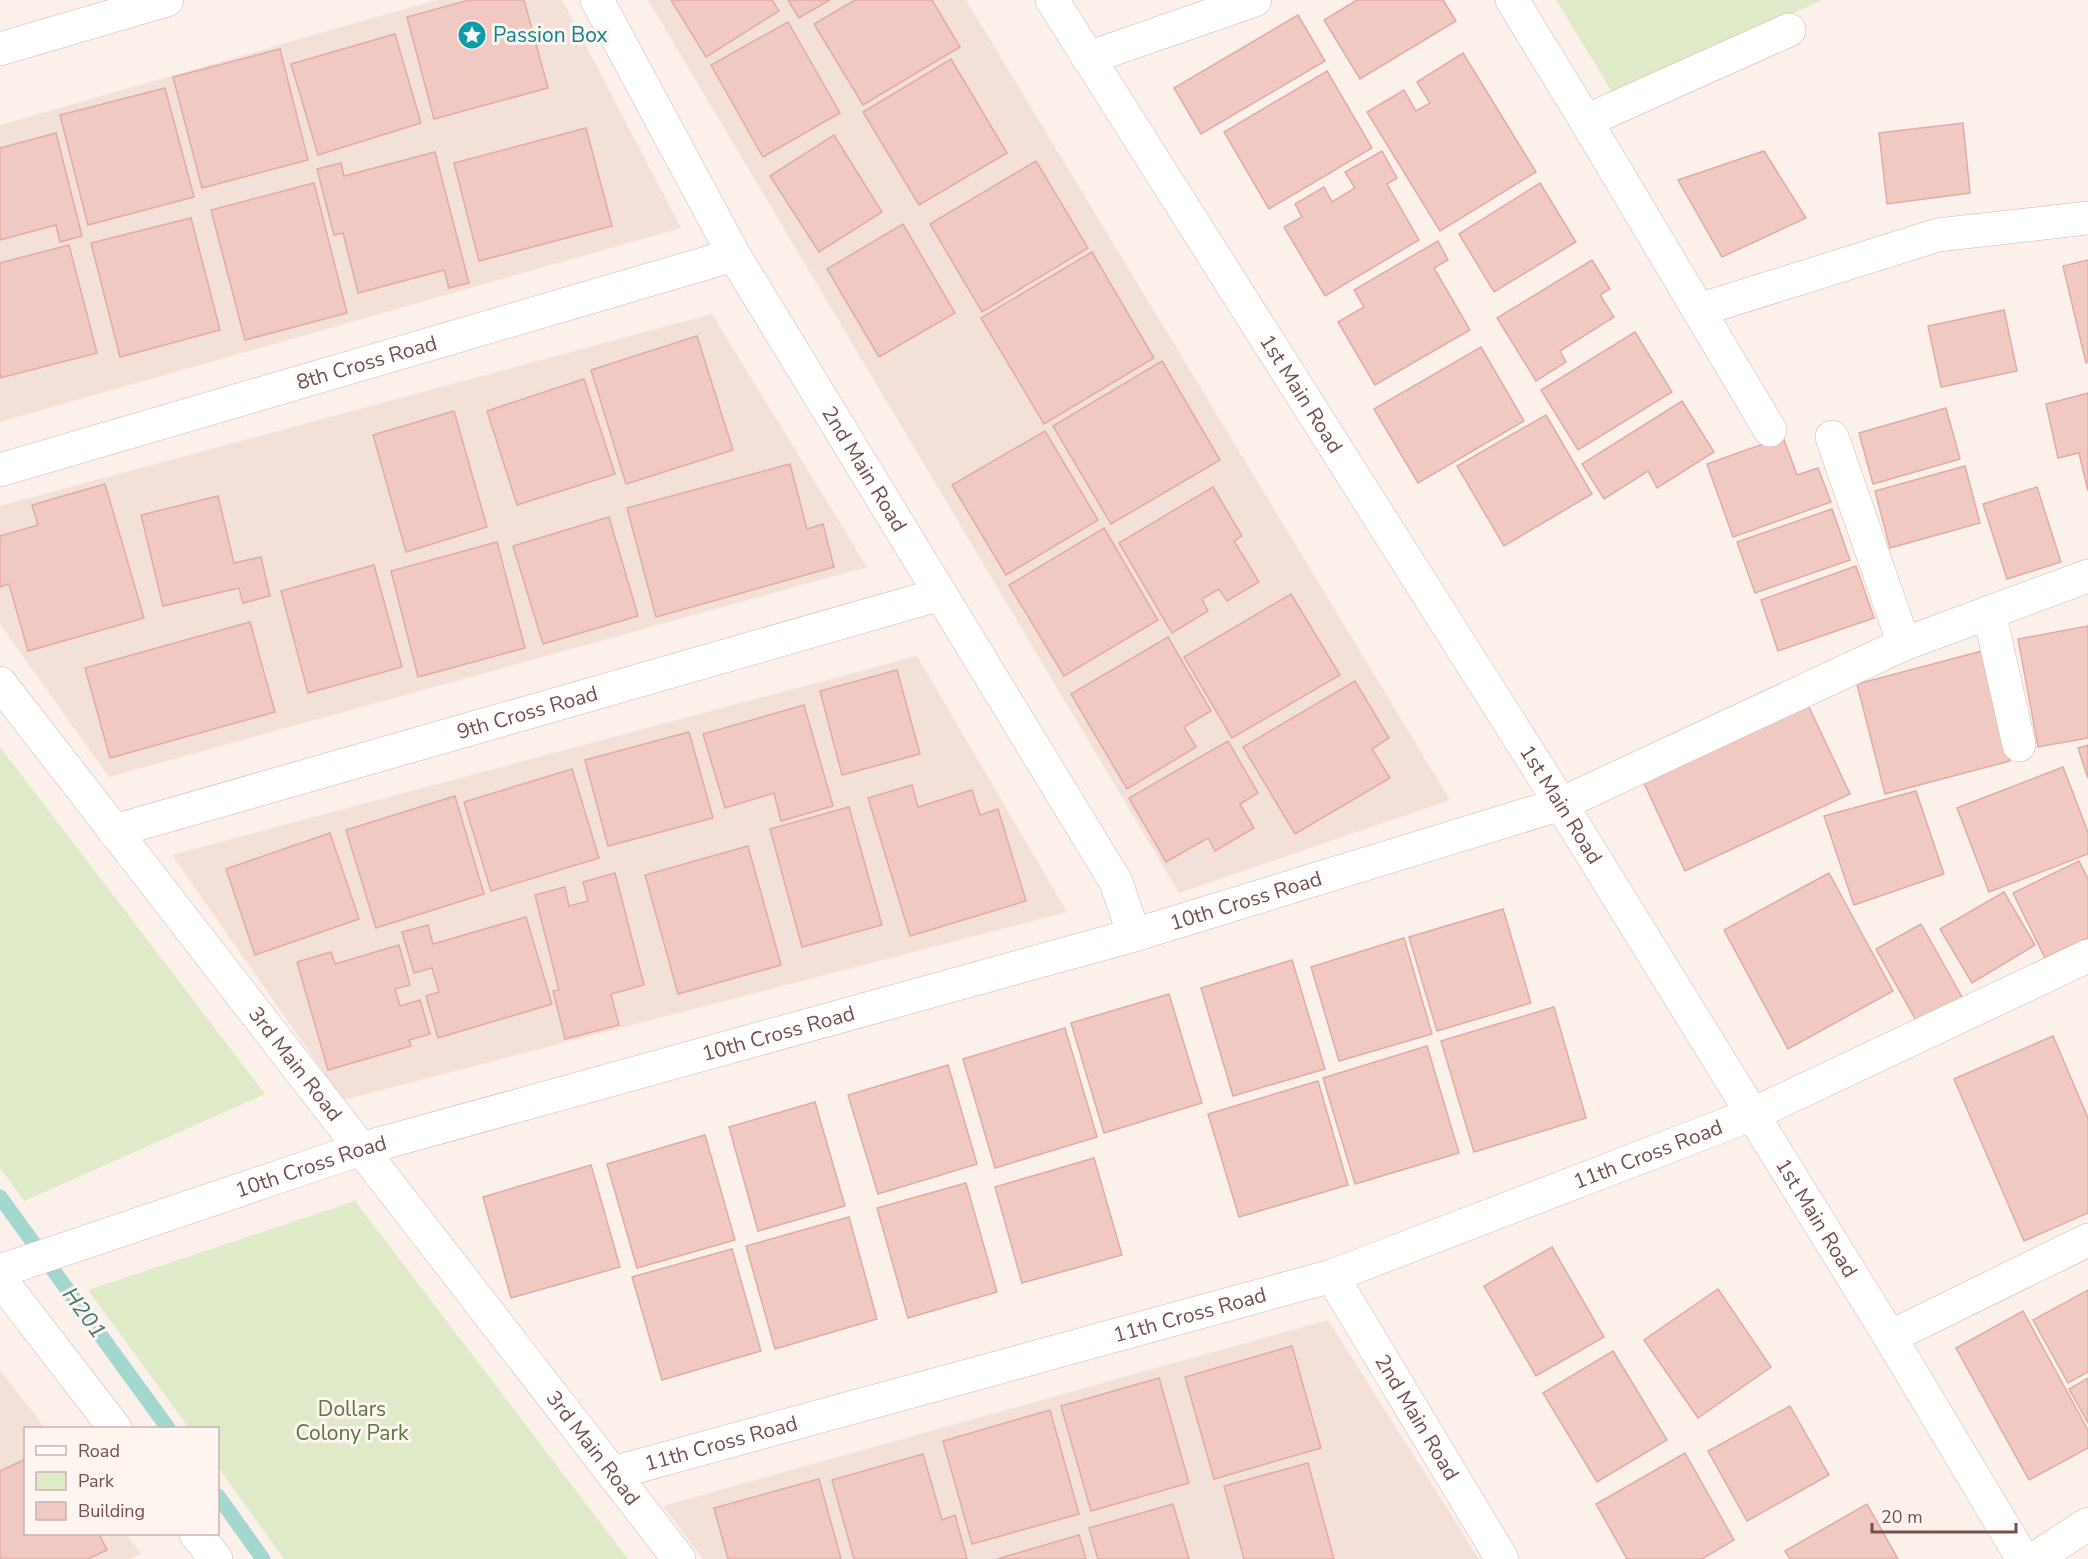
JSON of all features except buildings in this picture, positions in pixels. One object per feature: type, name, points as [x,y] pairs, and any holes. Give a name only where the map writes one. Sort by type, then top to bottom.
[{"type":"street","points":[[0,50],[167,0]]},
{"type":"street","name":"2nd Main Road","points":[[597,0],[734,255],[1116,882],[1134,935]]},
{"type":"street","name":"1st Main Road","points":[[1052,0],[1561,804],[1890,1337],[2023,1559]]},
{"type":"street","points":[[1088,58],[1256,0]]},
{"type":"street","points":[[1512,0],[1770,430]]},
{"type":"street","points":[[1586,121],[1789,30]]},
{"type":"street","points":[[1699,310],[1938,235],[2088,218]]},
{"type":"street","name":"8th Cross Road","points":[[0,470],[734,255]]},
{"type":"street","points":[[1832,437],[1904,644]]},
{"type":"street","name":"10th Cross Road","points":[[0,1270],[361,1149],[1134,935],[1561,804],[1904,644],[2088,576]]},
{"type":"street","name":"9th Cross Road","points":[[114,831],[942,594]]},
{"type":"street","points":[[1989,612],[2019,745]]},
{"type":"street","name":"3rd Main Road","points":[[0,683],[679,1559]]},
{"type":"street","name":"11th Cross Road","points":[[613,1473],[1332,1276],[1753,1114],[2088,956]]},
{"type":"street","points":[[1890,1337],[2088,1240]]},
{"type":"street","name":"2nd Main Road","points":[[1332,1276],[1502,1559]]},
{"type":"street","points":[[0,1279],[114,1427]]},
{"type":"street","points":[[2034,1559],[2088,1524]]},
{"type":"street","points":[[198,1535],[216,1559]]},
{"type":"shaded area","points":[[437,0],[562,0],[681,228],[0,422],[0,125]]},
{"type":"shaded area","points":[[648,0],[966,0],[1450,800],[1179,893]]},
{"type":"shaded area","points":[[712,314],[867,567],[109,777],[0,624],[0,506]]},
{"type":"shaded area","points":[[917,656],[1067,912],[343,1100],[172,855]]},
{"type":"shaded area","points":[[1328,1320],[1479,1559],[703,1559],[663,1506]]},
{"type":"shaded area","points":[[0,1370],[44,1427],[24,1427],[24,1535],[127,1535],[141,1554],[130,1559],[0,1559]]},
{"type":"green space","points":[[1556,0],[1822,0],[1614,95]]},
{"type":"green space","points":[[0,747],[265,1094],[24,1201],[0,1168]]},
{"type":"green space","name":"Dollars Colony Park","points":[[355,1201],[628,1559],[284,1559],[219,1468],[219,1427],[188,1427],[88,1290]]},
{"type":"waterway","name":"H201","points":[[0,1197],[167,1427]]},
{"type":"waterway","name":"H201","points":[[219,1497],[263,1559]]},
{"type":"place","name":"Passion Box","points":[[472,35]]}]
